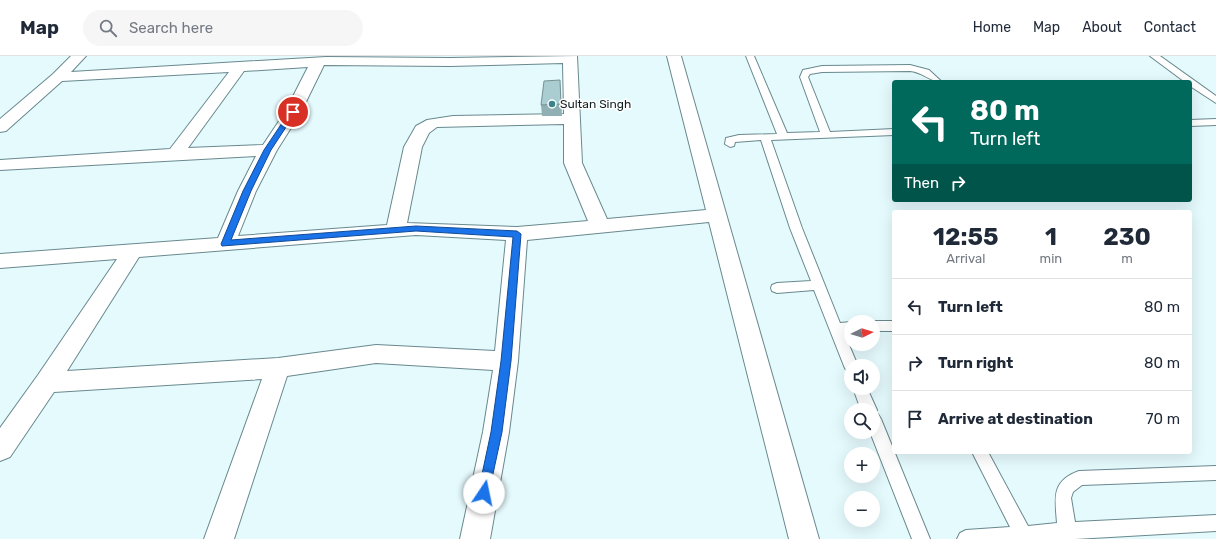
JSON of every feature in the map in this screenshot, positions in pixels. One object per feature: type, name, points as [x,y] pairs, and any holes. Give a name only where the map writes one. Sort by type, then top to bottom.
[{"type":"street","points":[[0,127],[58,77],[79,56]]},
{"type":"street","points":[[674,56],[804,539]]},
{"type":"street","points":[[58,77],[240,68],[318,62],[450,62],[570,57],[573,163],[600,225]]},
{"type":"street","points":[[225,244],[247,191],[268,150],[293,112],[318,62]]},
{"type":"street","points":[[175,154],[240,68]]},
{"type":"street","points":[[396,230],[413,147],[422,130],[433,123],[474,120],[571,119]]},
{"type":"street","points":[[0,165],[175,154],[268,150]]},
{"type":"street","points":[[0,261],[396,230],[416,229],[517,234],[716,215]]},
{"type":"street","points":[[475,539],[496,432],[506,361],[517,234]]},
{"type":"street","points":[[0,449],[47,382],[133,251]]},
{"type":"street","points":[[47,382],[278,368],[376,354],[506,361]]},
{"type":"street","points":[[219,539],[278,368]]},
{"type":"lane","points":[[750,56],[784,136]]},
{"type":"lane","points":[[1154,56],[1188,80]]},
{"type":"lane","points":[[826,134],[804,77],[806,72],[822,69],[918,68],[929,72],[936,80]]},
{"type":"lane","points":[[1192,83],[1216,100]]},
{"type":"lane","points":[[1192,123],[1216,122]]},
{"type":"lane","points":[[730,144],[730,140],[739,138],[892,132]]},
{"type":"lane","points":[[766,137],[796,228],[849,359]]},
{"type":"lane","points":[[778,288],[819,285]]},
{"type":"lane","points":[[880,326],[892,326]]},
{"type":"lane","points":[[836,328],[844,328]]},
{"type":"lane","points":[[880,436],[921,539]]},
{"type":"lane","points":[[981,454],[1023,534]]},
{"type":"lane","points":[[1067,531],[1064,498],[1066,487],[1079,478],[1216,473]]},
{"type":"lane","points":[[966,539],[1067,531],[1216,523]]},
{"type":"building","points":[[560,80],[561,104],[541,105],[544,81]]},
{"type":"place","name":"Sultan Singh","points":[[552,104]]},
{"type":"route","points":[[293,112],[268,150],[247,191],[225,244],[416,229],[517,234],[506,361],[496,432],[484,493]]}]
